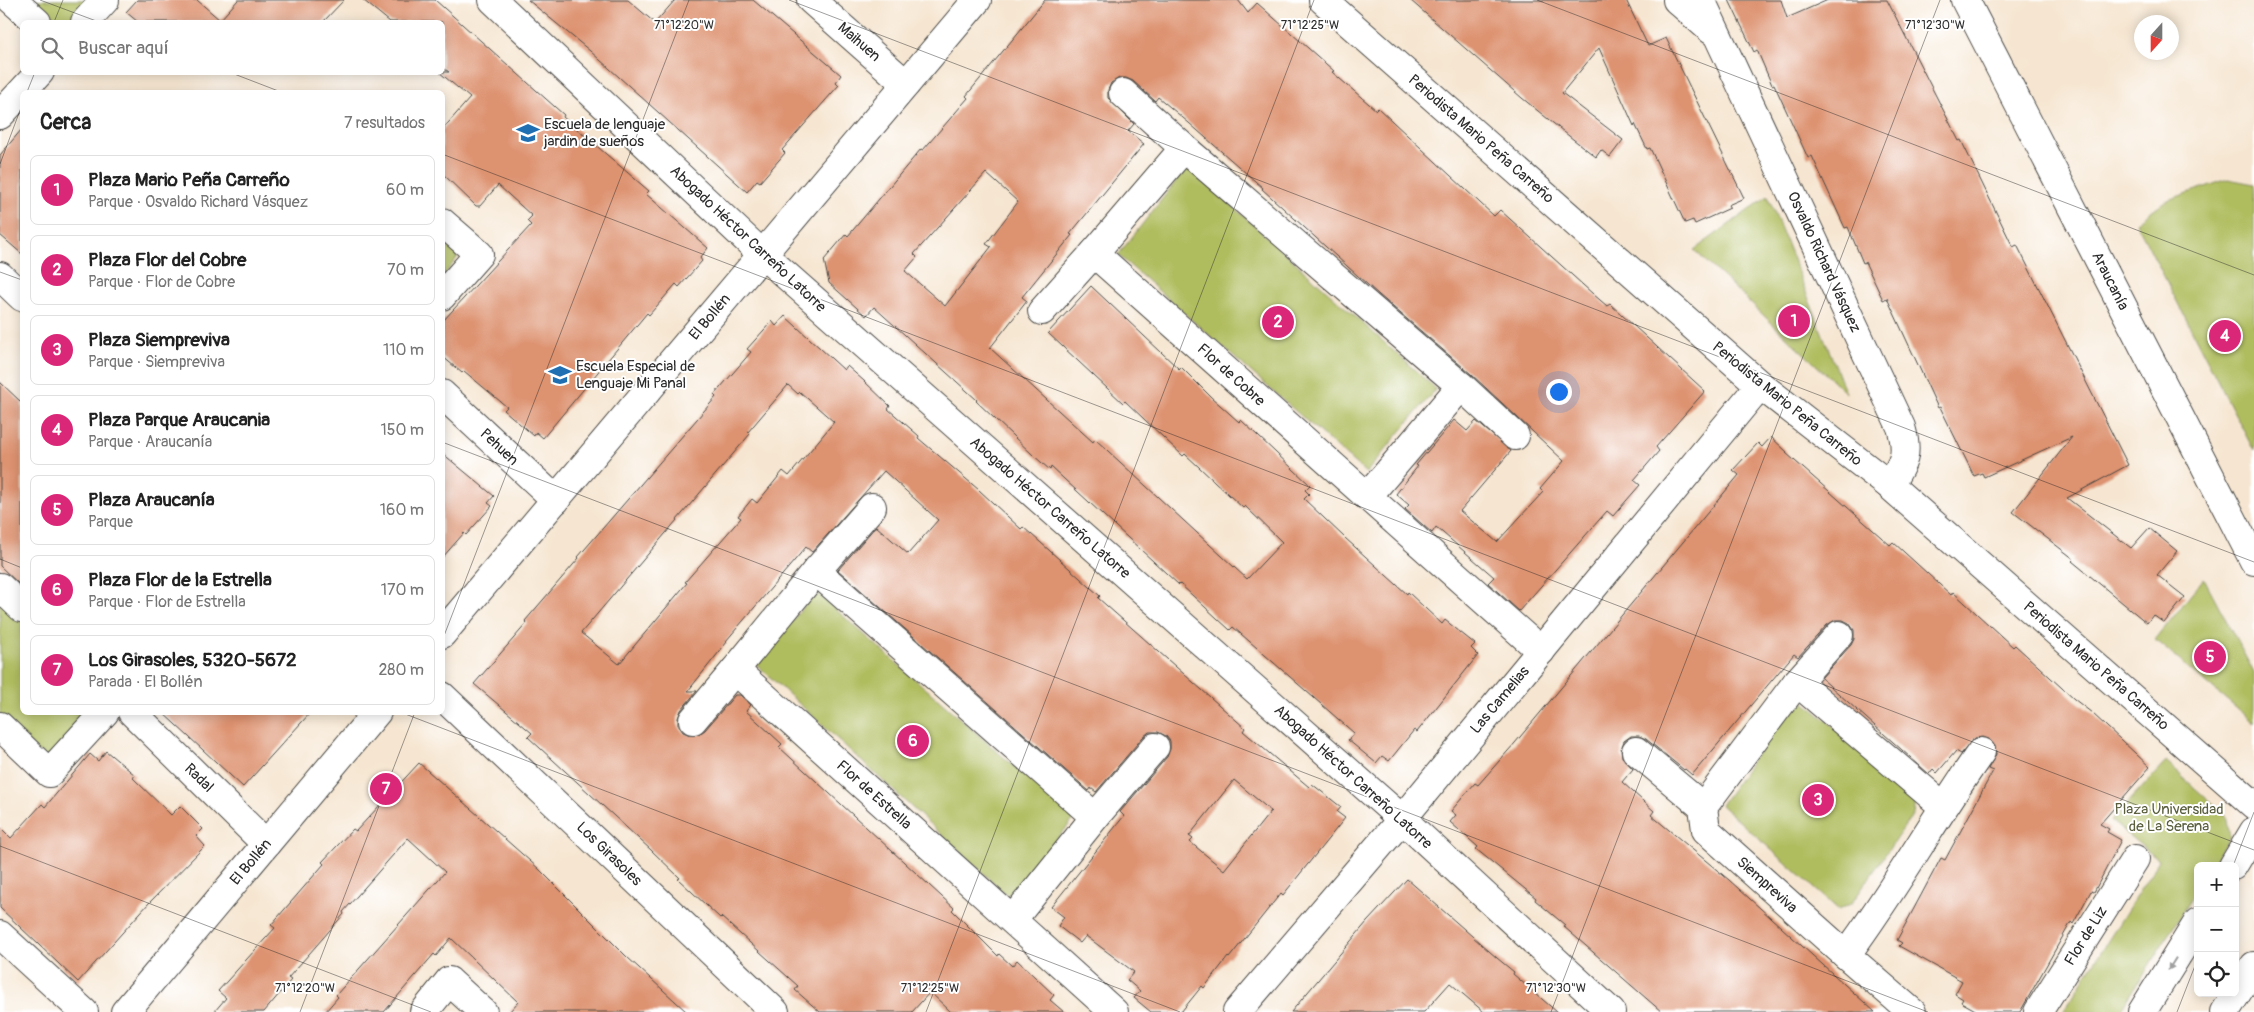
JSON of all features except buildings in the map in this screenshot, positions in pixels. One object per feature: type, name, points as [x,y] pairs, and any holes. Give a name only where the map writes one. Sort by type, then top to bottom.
[{"type":"street","points":[[12,0],[35,20]]},
{"type":"street","points":[[87,20],[105,0]]},
{"type":"street","name":"Abogado Héctor Carreño Latorre","points":[[493,0],[762,254],[1402,820],[1611,1012]]},
{"type":"street","name":"Maihuen","points":[[811,0],[906,84]]},
{"type":"street","name":"El Bollén","points":[[445,630],[977,0]]},
{"type":"street","name":"Periodista Mario Peña Carreño","points":[[1323,0],[1760,385],[1889,485],[2254,805]]},
{"type":"street","name":"Osvaldo Richard Vásquez","points":[[1677,0],[1721,40]]},
{"type":"street","name":"Osvaldo Richard Vásquez","points":[[1701,0],[1901,427],[1904,439],[1903,465],[1889,485]]},
{"type":"street","name":"Araucanía","points":[[1965,0],[2254,561]]},
{"type":"street","points":[[23,90],[37,75]]},
{"type":"street","points":[[1123,93],[1184,148],[1461,386],[1515,436]]},
{"type":"street","points":[[0,115],[20,94]]},
{"type":"street","points":[[1042,311],[1184,148]]},
{"type":"street","points":[[445,225],[479,254],[445,293]]},
{"type":"street","name":"Flor de Cobre","points":[[1094,253],[1541,651]]},
{"type":"street","points":[[0,276],[20,295]]},
{"type":"street","name":"Las Camelias","points":[[1237,1012],[1402,820],[1760,385]]},
{"type":"street","points":[[1368,496],[1461,386]]},
{"type":"street","name":"Pehuen","points":[[445,397],[556,500]]},
{"type":"street","points":[[693,720],[816,571],[872,507]]},
{"type":"street","points":[[816,571],[1095,818]]},
{"type":"street","points":[[0,586],[20,606]]},
{"type":"street","points":[[1636,750],[1703,807],[1797,682],[1839,635]]},
{"type":"street","name":"Flor de Estrella","points":[[735,670],[1114,1012]]},
{"type":"street","points":[[1797,682],[1943,806]]},
{"type":"street","name":"Los Girasoles","points":[[445,699],[775,1012]]},
{"type":"street","points":[[0,726],[49,773],[102,715]]},
{"type":"street","name":"Radal","points":[[135,715],[266,844]]},
{"type":"street","name":"El Bollén","points":[[125,1012],[374,715]]},
{"type":"street","points":[[1012,919],[1155,747]]},
{"type":"street","points":[[1846,955],[1943,806],[1981,752]]},
{"type":"street","name":"Siempreviva","points":[[1703,807],[1706,830],[1912,1012]]},
{"type":"street","points":[[2235,862],[2254,831]]},
{"type":"street","name":"Flor de Liz","points":[[2038,1012],[2135,859]]},
{"type":"street","points":[[2142,1012],[2194,928]]},
{"type":"street","points":[[0,935],[84,1012]]},
{"type":"street","points":[[2225,1012],[2254,966]]},
{"type":"street","points":[[424,1012],[449,981],[483,1012]]},
{"type":"green space","points":[[25,0],[90,0],[72,20],[46,20]]},
{"type":"green space","points":[[1188,166],[1436,389],[1366,473],[1118,255]]},
{"type":"green space","points":[[2228,179],[2254,184],[2254,451],[2136,222],[2165,201]]},
{"type":"green space","points":[[1768,196],[1846,393],[1694,250]]},
{"type":"green space","points":[[445,238],[456,247],[457,258],[445,274]]},
{"type":"green space","points":[[2204,578],[2254,673],[2254,723],[2155,640]]},
{"type":"green space","points":[[816,592],[1074,819],[1008,896],[756,664]]},
{"type":"green space","points":[[0,602],[20,621],[20,715],[86,715],[43,763],[0,722]]},
{"type":"green space","points":[[1802,700],[1916,795],[1913,814],[1852,903],[1839,910],[1721,805],[1791,705]]},
{"type":"green space","name":"Plaza Universidad de La Serena","points":[[2166,762],[2226,816],[2230,836],[2214,862],[2194,862],[2194,893],[2120,1012],[2063,1012],[2159,860],[2111,821]]},
{"type":"place","name":"Escuela de lenguaje jardin de sueños","points":[[528,133]]},
{"type":"place","name":"Plaza Mario Peña Carreño","points":[[1794,321]]},
{"type":"place","name":"Plaza Flor del Cobre","points":[[1278,322]]},
{"type":"place","name":"Plaza Parque Araucania","points":[[2225,336]]},
{"type":"place","name":"Escuela Especial de Lenguaje Mi Panal","points":[[560,375]]},
{"type":"place","name":"Plaza Araucanía","points":[[2210,657]]},
{"type":"place","name":"Plaza Flor de la Estrella","points":[[913,741]]},
{"type":"place","name":"Los Girasoles, 5320-5672","points":[[386,789]]},
{"type":"place","name":"Plaza Siempreviva","points":[[1818,800]]}]
